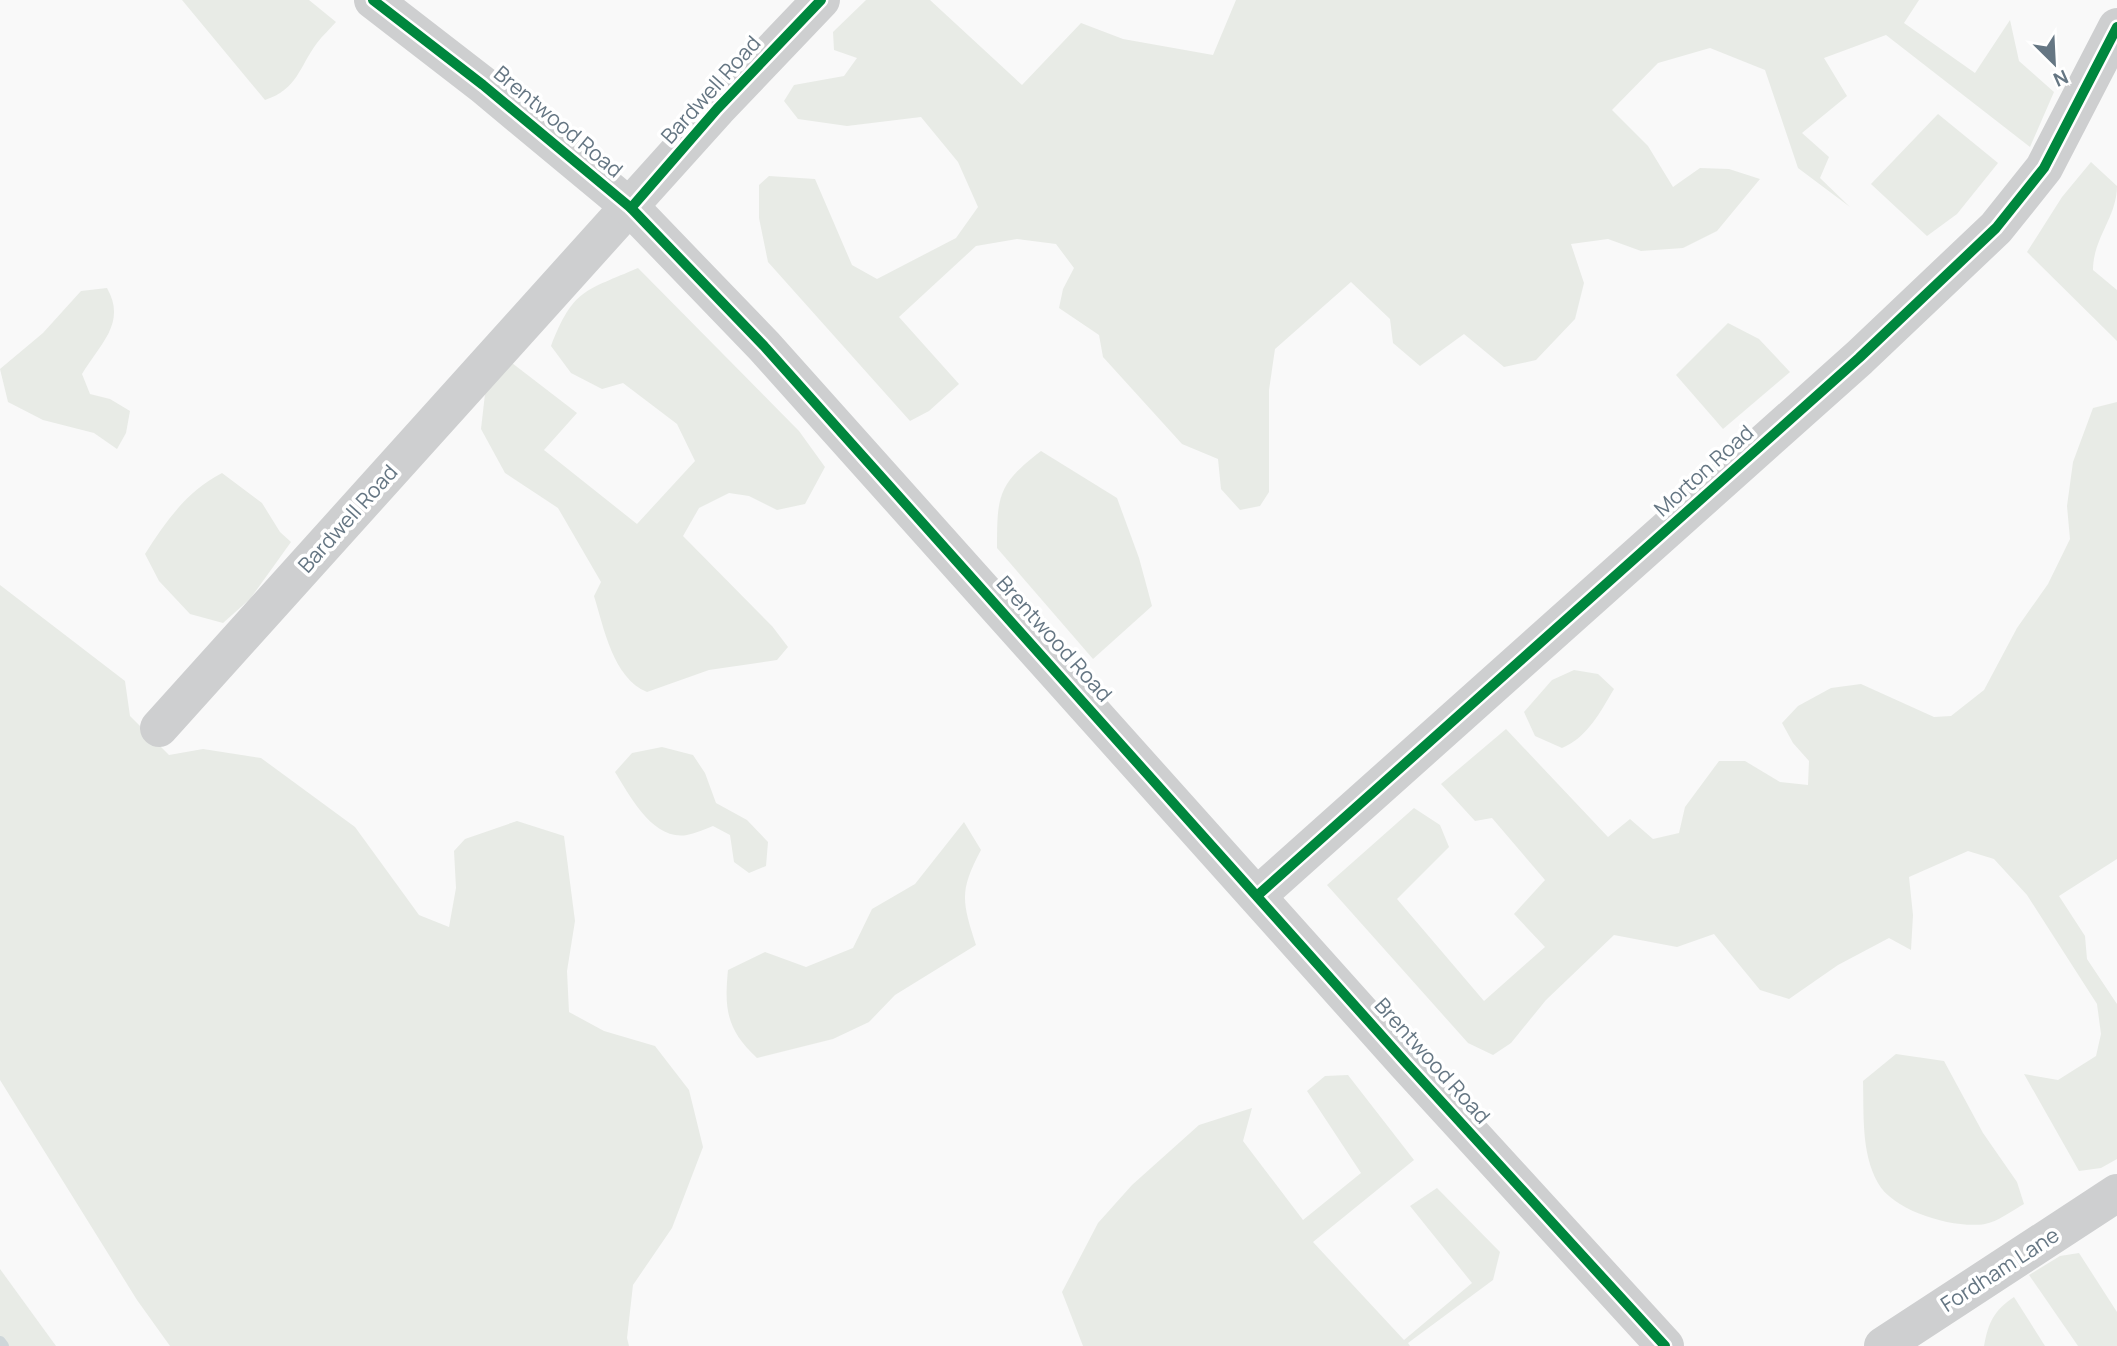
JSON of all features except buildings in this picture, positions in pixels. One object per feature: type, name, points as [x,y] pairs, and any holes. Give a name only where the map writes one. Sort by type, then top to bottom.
[{"type":"street","name":"Brentwood Road","points":[[373,0],[483,85],[631,208],[764,346],[1665,1346]]},
{"type":"street","name":"Bardwell Road","points":[[159,728],[631,208],[717,109],[821,0]]},
{"type":"street","name":"Morton Road","points":[[1258,895],[1394,770],[1859,358],[1996,228],[2043,168],[2117,27]]},
{"type":"street","name":"Fordham Lane","points":[[1883,1346],[2117,1194]]},
{"type":"shaded area","points":[[182,0],[309,0],[336,22],[317,43],[285,90],[265,100]]},
{"type":"shaded area","points":[[866,0],[930,0],[1022,85],[1081,23],[1123,39],[1213,55],[1236,0],[1919,0],[1904,23],[1975,73],[2010,20],[2019,61],[2054,92],[2030,147],[1886,35],[1824,58],[1847,96],[1802,133],[1829,157],[1820,178],[1850,207],[1798,168],[1765,70],[1710,48],[1658,63],[1612,110],[1648,146],[1673,187],[1700,168],[1729,169],[1760,179],[1717,231],[1683,248],[1641,251],[1608,239],[1571,244],[1584,283],[1575,319],[1536,360],[1504,367],[1464,334],[1420,366],[1393,343],[1390,319],[1351,282],[1275,349],[1269,390],[1269,492],[1260,506],[1240,510],[1221,489],[1218,459],[1182,444],[1103,357],[1099,335],[1059,308],[1063,289],[1074,268],[1056,244],[1017,239],[976,246],[899,317],[959,384],[929,411],[910,421],[768,262],[759,218],[759,185],[769,176],[815,179],[852,265],[877,279],[956,238],[978,207],[958,162],[921,117],[847,126],[798,119],[784,101],[794,85],[844,76],[857,58],[834,50],[833,32]]},
{"type":"shaded area","points":[[1938,114],[1998,163],[1957,214],[1927,236],[1871,184]]},
{"type":"shaded area","points":[[2091,162],[2117,186],[2113,208],[2094,258],[2093,270],[2117,290],[2117,341],[2027,252],[2062,197]]},
{"type":"shaded area","points":[[638,268],[799,431],[825,467],[805,504],[777,510],[749,496],[729,493],[699,508],[683,536],[772,626],[788,647],[777,660],[709,670],[647,692],[635,685],[618,664],[606,637],[594,596],[601,582],[558,508],[505,473],[481,429],[485,394],[512,363],[577,413],[544,450],[637,524],[695,461],[677,424],[623,383],[602,389],[571,373],[551,346],[574,302],[593,288]]},
{"type":"shaded area","points":[[107,288],[114,312],[113,323],[82,374],[90,394],[110,399],[130,411],[126,433],[117,449],[94,433],[43,420],[8,402],[0,369],[43,333],[81,291]]},
{"type":"shaded area","points":[[1728,323],[1759,339],[1790,372],[1723,429],[1676,375]]},
{"type":"shaded area","points":[[2117,402],[2117,859],[2059,896],[2085,936],[2087,959],[2117,1004],[2117,1159],[2101,1168],[2079,1171],[2024,1074],[2058,1080],[2096,1056],[2101,1034],[2097,1004],[2027,895],[1994,859],[1968,851],[1909,877],[1913,915],[1911,950],[1889,938],[1838,965],[1789,999],[1760,990],[1714,934],[1677,947],[1614,935],[1546,1000],[1511,1043],[1493,1055],[1468,1043],[1327,885],[1414,808],[1440,825],[1449,847],[1397,899],[1484,1001],[1545,947],[1514,914],[1545,880],[1492,818],[1475,821],[1441,784],[1506,729],[1608,837],[1630,819],[1653,839],[1679,833],[1685,807],[1719,761],[1745,761],[1780,782],[1808,785],[1809,761],[1793,743],[1782,723],[1798,706],[1831,688],[1861,684],[1934,717],[1951,716],[1984,690],[2017,628],[2048,584],[2070,539],[2067,506],[2073,462],[2093,408]]},
{"type":"shaded area","points":[[1041,451],[1117,498],[1139,558],[1152,606],[1093,659],[997,548],[998,515],[1003,492],[1016,473]]},
{"type":"shaded area","points":[[222,473],[262,503],[280,532],[291,542],[250,599],[223,623],[190,614],[159,581],[145,554],[178,508],[198,489]]},
{"type":"shaded area","points":[[0,585],[125,681],[130,716],[169,755],[203,749],[261,758],[355,827],[419,915],[449,927],[456,888],[454,851],[465,839],[517,821],[564,836],[575,921],[567,971],[569,1012],[604,1031],[655,1046],[689,1090],[703,1147],[672,1228],[633,1285],[627,1338],[629,1346],[170,1346],[137,1300],[0,1080]]},
{"type":"shaded area","points":[[1574,670],[1598,674],[1614,689],[1586,731],[1562,748],[1535,736],[1524,712],[1552,680]]},
{"type":"shaded area","points":[[662,747],[693,755],[705,773],[716,803],[747,820],[768,842],[766,866],[749,873],[734,862],[730,835],[713,826],[687,835],[675,835],[653,824],[644,815],[615,772],[632,753]]},
{"type":"shaded area","points":[[964,822],[981,850],[969,876],[965,897],[976,945],[895,995],[869,1022],[833,1039],[757,1058],[739,1038],[730,1018],[727,997],[728,970],[765,952],[806,967],[853,948],[872,909],[915,884]]},
{"type":"shaded area","points":[[1896,1054],[1944,1061],[1983,1133],[2017,1182],[2024,1204],[1990,1223],[1958,1224],[1911,1210],[1886,1193],[1878,1183],[1866,1146],[1863,1081]]},
{"type":"shaded area","points":[[1348,1075],[1414,1160],[1313,1242],[1404,1340],[1472,1283],[1410,1206],[1437,1188],[1500,1252],[1493,1280],[1408,1343],[1410,1346],[1083,1346],[1062,1292],[1098,1223],[1132,1185],[1199,1125],[1252,1108],[1243,1141],[1303,1220],[1361,1173],[1307,1091],[1325,1076]]},
{"type":"shaded area","points":[[2079,1253],[2117,1312],[2117,1346],[2078,1346],[2029,1275],[2060,1256]]},
{"type":"shaded area","points":[[0,1269],[56,1346],[0,1346]]},
{"type":"shaded area","points":[[2014,1297],[2045,1346],[1984,1346],[1993,1318],[2001,1307]]},
{"type":"waterway","points":[[0,1342],[3,1346]]},
{"type":"cycle path","points":[[373,0],[483,85],[631,208],[764,346],[1406,1063],[1665,1346]]},
{"type":"cycle path","points":[[631,208],[717,109],[821,0]]},
{"type":"cycle path","points":[[1258,895],[1859,358],[1996,228],[2044,168],[2117,27]]}]
